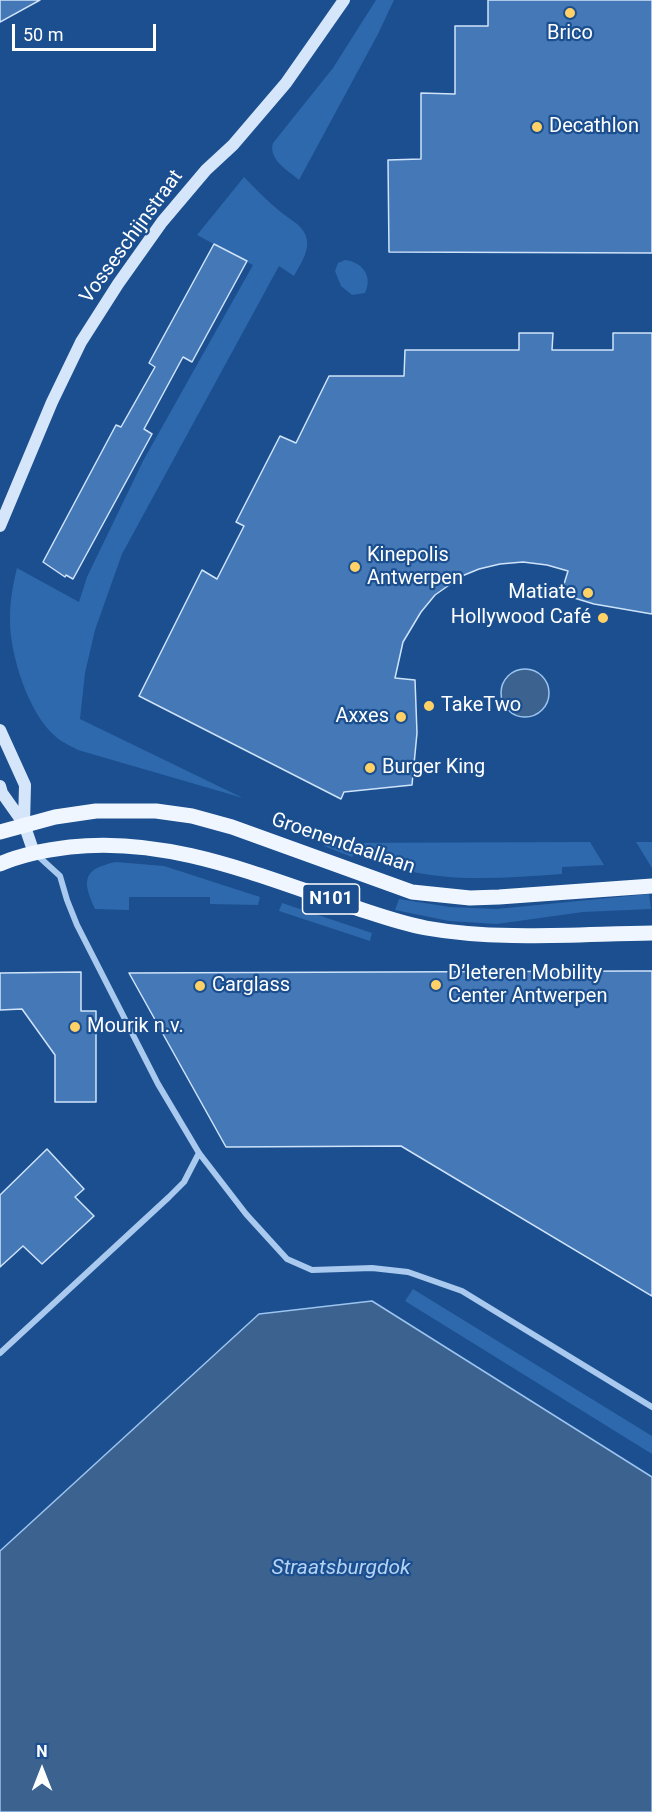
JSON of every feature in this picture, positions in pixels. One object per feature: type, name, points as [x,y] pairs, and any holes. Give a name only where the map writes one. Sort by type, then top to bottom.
[{"type":"main road","name":"Groenendaallaan","points":[[24,824],[106,810],[192,816],[232,827],[411,892],[439,895],[470,898],[499,897],[652,886]]},
{"type":"main road","name":"N101","points":[[0,831],[24,824]]},
{"type":"main road","name":"N101","points":[[0,864],[34,853],[82,846],[117,845],[175,851],[392,919],[454,932],[519,935],[652,933]]},
{"type":"street","name":"Vosseschijnstraat","points":[[0,526],[81,342],[106,303],[162,222],[286,83],[344,0]]},
{"type":"street","points":[[0,730],[25,785],[24,824]]},
{"type":"street","points":[[0,786],[2,793],[24,824],[34,853],[60,876],[77,925],[158,1084],[199,1153],[246,1214],[287,1259],[312,1270],[372,1268],[408,1272],[462,1291],[652,1407]]},
{"type":"street","points":[[0,1353],[184,1182],[199,1153]]},
{"type":"shaded area","points":[[376,0],[394,0],[299,180],[276,160],[273,155],[273,143],[333,68]]},
{"type":"shaded area","points":[[244,177],[301,228],[307,240],[306,252],[294,276],[279,266],[122,554],[95,630],[85,673],[80,719],[243,798],[78,750],[57,738],[36,713],[22,681],[13,648],[10,618],[17,568],[79,602],[87,577],[143,461],[253,265],[197,235]]},
{"type":"shaded area","points":[[345,260],[357,264],[365,271],[368,281],[365,293],[352,295],[341,286],[335,271],[338,263]]},
{"type":"shaded area","points":[[590,842],[604,865],[562,867],[562,874],[496,878],[421,874],[355,853],[352,857],[324,846],[325,843]]},
{"type":"shaded area","points":[[636,842],[652,842],[652,868]]},
{"type":"shaded area","points":[[116,862],[164,866],[260,897],[258,905],[210,904],[210,897],[129,897],[129,910],[95,909],[88,891],[88,878],[97,868]]},
{"type":"shaded area","points":[[649,894],[651,909],[583,912],[497,924],[449,921],[395,910],[399,899],[450,907],[497,909]]},
{"type":"shaded area","points":[[282,903],[372,933],[370,941],[279,911]]},
{"type":"shaded area","points":[[413,1289],[652,1436],[652,1454],[405,1301]]},
{"type":"water","points":[[520,669],[530,669],[542,676],[549,688],[549,698],[542,710],[530,717],[520,717],[505,706],[501,698],[501,688],[512,673]]},
{"type":"water","name":"Straatsburgdok","points":[[372,1301],[652,1477],[652,1812],[0,1812],[0,1551],[259,1314]]},
{"type":"building","points":[[0,0],[40,0],[0,22]]},
{"type":"building","name":"Decathlon","points":[[488,0],[652,0],[652,253],[389,252],[388,160],[421,159],[421,93],[455,94],[455,26],[488,26]]},
{"type":"building","points":[[214,244],[247,261],[192,362],[183,357],[144,429],[152,434],[73,579],[66,575],[65,577],[43,562],[116,425],[121,427],[155,367],[149,363]]},
{"type":"building","name":"Kinepolis Antwerpen","points":[[519,333],[553,333],[552,350],[613,350],[613,333],[652,333],[652,614],[594,604],[561,594],[568,571],[547,565],[523,562],[500,564],[462,576],[435,595],[421,612],[403,642],[395,678],[415,680],[417,733],[412,785],[344,792],[341,799],[139,696],[202,570],[217,579],[244,526],[236,522],[280,436],[296,443],[329,376],[404,376],[405,350],[519,350]]},
{"type":"building","points":[[652,971],[652,1296],[401,1146],[226,1147],[129,973]]},
{"type":"building","name":"Mourik n.v.","points":[[81,972],[81,1011],[96,1011],[96,1102],[55,1102],[55,1055],[22,1009],[0,1010],[0,973]]},
{"type":"building","points":[[47,1149],[84,1189],[75,1197],[94,1216],[42,1264],[23,1246],[0,1267],[0,1195]]},
{"type":"place","name":"Brico","points":[[570,13]]},
{"type":"place","name":"Decathlon","points":[[537,127]]},
{"type":"place","name":"Kinepolis Antwerpen","points":[[355,567]]},
{"type":"place","name":"Matiate","points":[[588,593]]},
{"type":"place","name":"Hollywood Café","points":[[603,618]]},
{"type":"place","name":"TakeTwo","points":[[429,706]]},
{"type":"place","name":"Axxes","points":[[401,717]]},
{"type":"place","name":"Burger King","points":[[370,768]]},
{"type":"place","name":"D’Ieteren Mobility Center Antwerpen","points":[[436,985]]},
{"type":"place","name":"Carglass","points":[[200,986]]},
{"type":"place","name":"Mourik n.v.","points":[[75,1027]]}]
